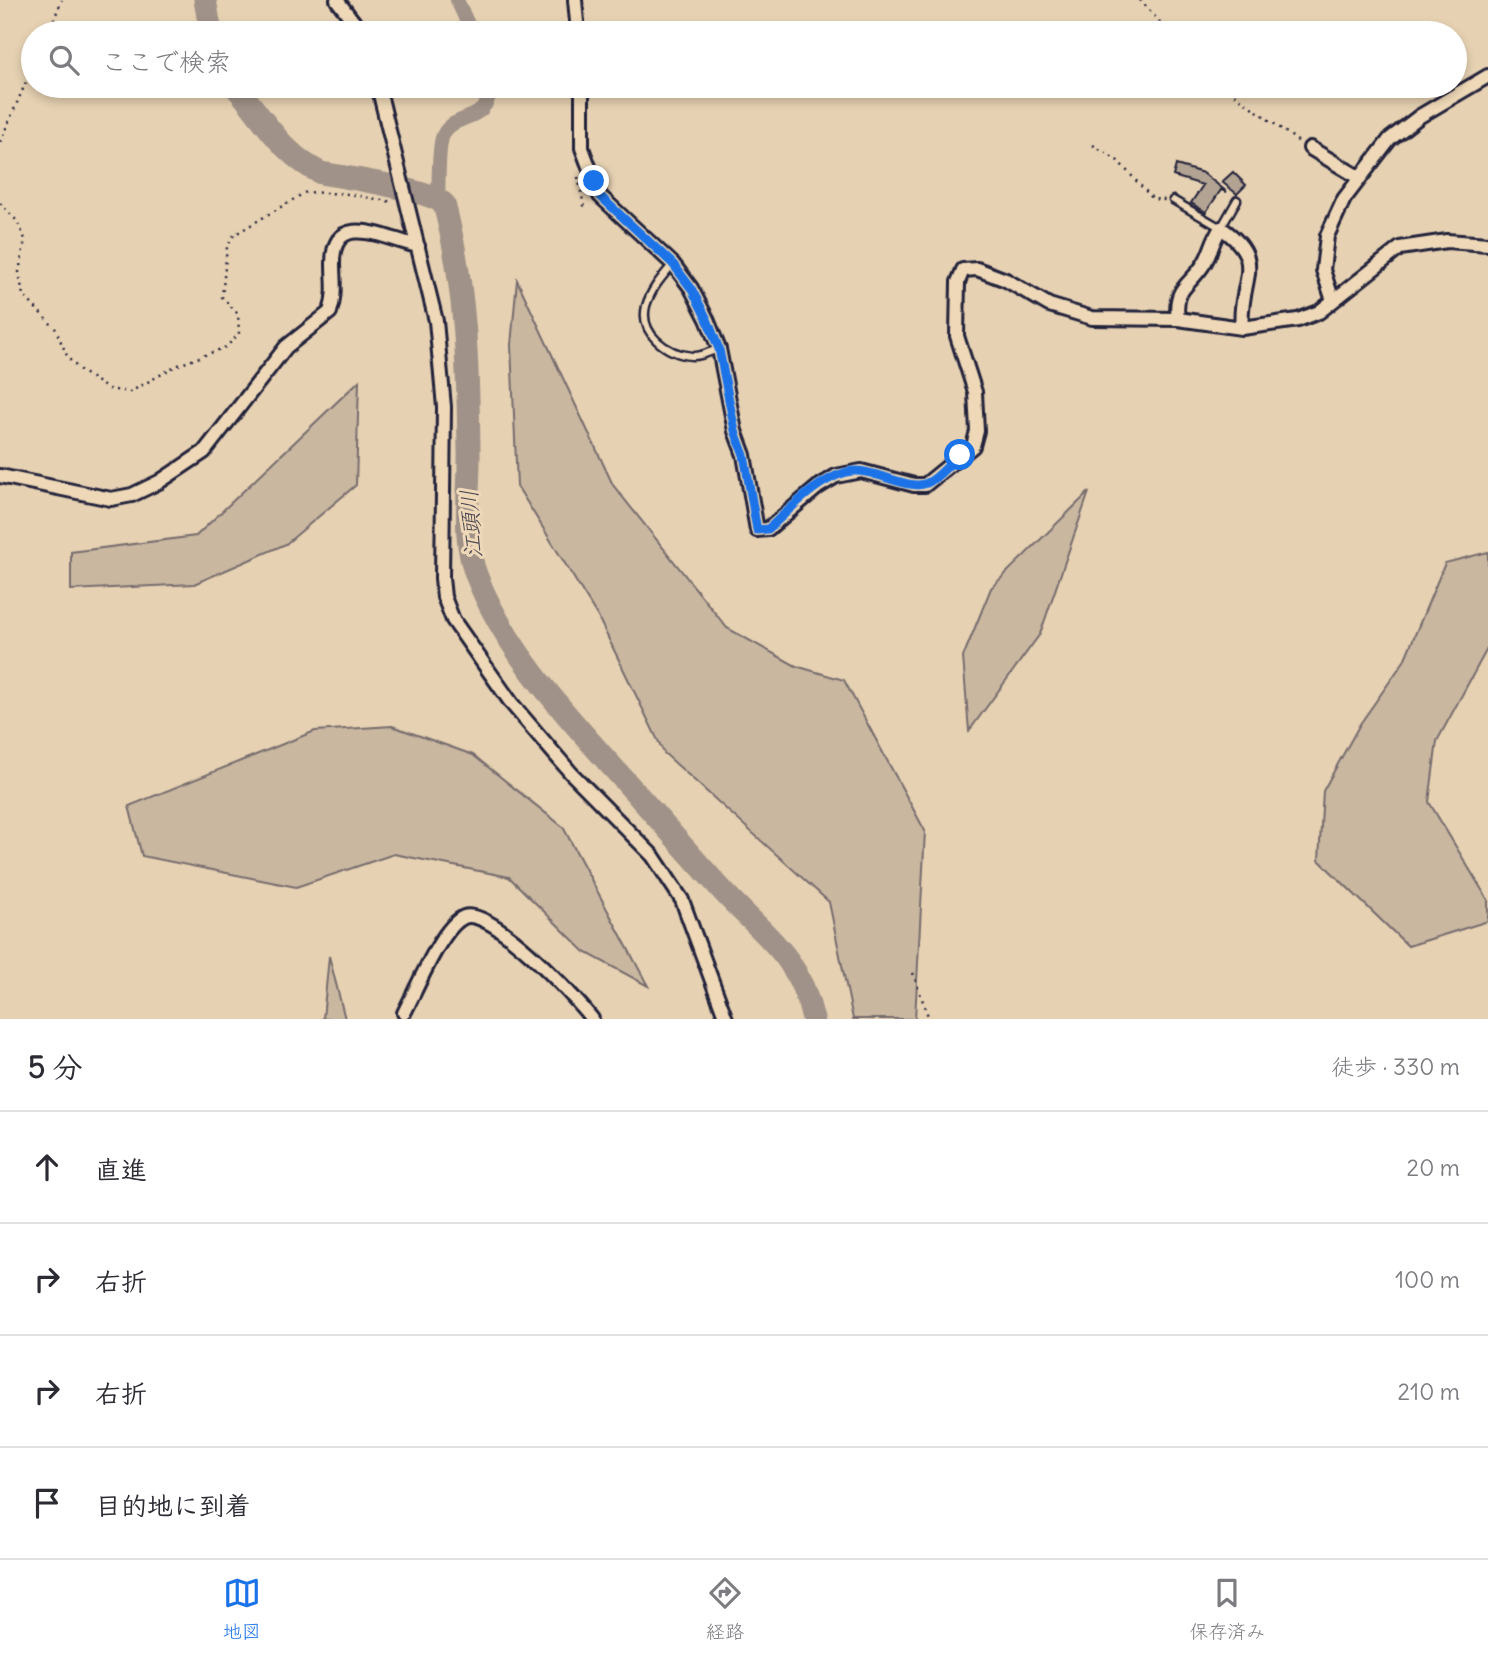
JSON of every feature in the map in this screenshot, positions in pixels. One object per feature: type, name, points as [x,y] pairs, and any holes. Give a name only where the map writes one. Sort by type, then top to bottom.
[{"type":"street","points":[[337,0],[353,21]]},
{"type":"street","points":[[575,0],[577,21]]},
{"type":"street","points":[[1467,88],[1488,76]]},
{"type":"street","points":[[381,98],[436,321],[444,407],[442,578],[453,620],[512,704],[571,773],[653,856],[682,900],[726,1019]]},
{"type":"street","points":[[582,98],[582,148],[600,196],[673,264],[691,288],[719,349],[735,431],[744,455],[755,526],[763,531],[836,476],[861,471],[914,485],[925,485],[973,446],[977,431],[975,392],[957,336],[958,282],[962,271],[977,269],[1006,280],[1049,305],[1092,317],[1178,319],[1242,328],[1298,320],[1319,312],[1400,248],[1447,241],[1488,244]]},
{"type":"street","points":[[1333,301],[1323,270],[1326,236],[1344,199],[1390,139],[1420,116],[1451,98]]},
{"type":"street","points":[[1310,148],[1360,178]]},
{"type":"street","points":[[1178,319],[1176,303],[1187,281],[1205,262],[1210,244],[1221,228],[1242,242],[1248,255],[1242,328]]},
{"type":"street","points":[[0,476],[111,499],[132,495],[159,482],[204,452],[286,347],[330,312],[336,279],[333,263],[336,243],[342,234],[350,230],[373,233],[418,246]]},
{"type":"street","points":[[404,1013],[450,928],[471,916],[491,924],[557,979],[592,1019]]},
{"type":"lane","points":[[1173,200],[1221,228],[1237,200]]},
{"type":"lane","points":[[673,264],[654,286],[645,309],[649,331],[666,350],[695,357],[719,349]]},
{"type":"path","points":[[53,21],[62,0]]},
{"type":"path","points":[[1140,0],[1159,21]]},
{"type":"path","points":[[0,142],[21,94]]},
{"type":"path","points":[[1238,98],[1279,130],[1310,148]]},
{"type":"path","points":[[1093,145],[1118,161],[1147,189],[1153,199],[1173,200]]},
{"type":"path","points":[[0,203],[17,221],[24,239],[19,272],[23,295],[48,319],[68,358],[81,371],[107,389],[130,392],[176,366],[226,347],[239,334],[238,314],[222,297],[227,247],[234,235],[253,226],[258,218],[306,192],[369,198],[408,206]]},
{"type":"path","points":[[913,973],[929,1019]]},
{"type":"shaded area","points":[[517,280],[613,485],[727,628],[796,666],[844,680],[925,831],[915,1019],[853,1019],[829,902],[664,753],[598,617],[517,486],[511,345]]},
{"type":"shaded area","points":[[359,381],[356,485],[286,544],[194,584],[71,590],[71,552],[196,536]]},
{"type":"shaded area","points":[[1089,492],[1040,634],[969,731],[963,657],[991,588]]},
{"type":"shaded area","points":[[1488,552],[1488,647],[1437,741],[1429,802],[1488,900],[1488,921],[1408,946],[1319,860],[1323,791],[1360,724],[1404,661],[1445,563]]},
{"type":"shaded area","points":[[392,726],[473,755],[563,827],[648,986],[585,952],[509,877],[394,854],[296,887],[142,856],[129,806],[315,731]]},
{"type":"shaded area","points":[[329,956],[345,1019],[323,1019]]},
{"type":"building","points":[[1176,165],[1203,173],[1227,192],[1221,190],[1206,212],[1191,203],[1203,185],[1173,176]]},
{"type":"building","points":[[1233,172],[1246,185],[1237,194],[1222,182]]},
{"type":"waterway","name":"江頭川","points":[[205,0],[209,21]]},
{"type":"waterway","points":[[457,0],[467,21]]},
{"type":"waterway","name":"江頭川","points":[[245,98],[284,146],[321,173],[422,194],[444,204],[457,265],[464,327],[469,420],[467,515],[469,547],[477,577],[502,628],[552,698],[788,960],[798,976],[813,1019]]},
{"type":"waterway","points":[[438,198],[439,159],[446,130],[477,113],[488,98]]},
{"type":"route","points":[[594,181],[600,196],[673,264],[691,288],[707,319],[719,349],[735,431],[744,455],[757,530],[768,529],[818,487],[836,476],[861,471],[914,485],[925,485],[960,455]]}]
